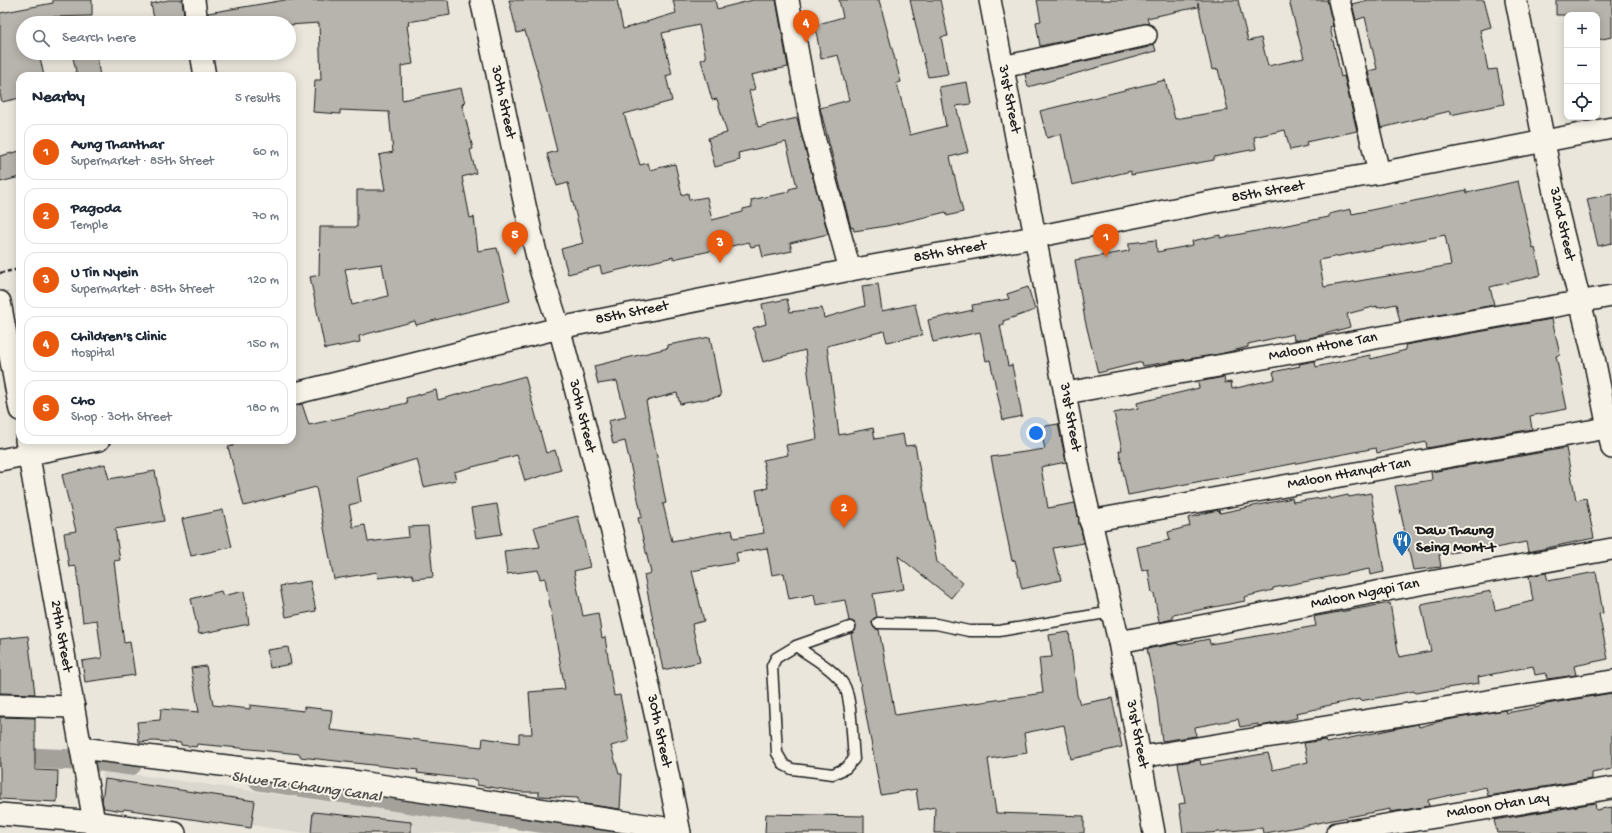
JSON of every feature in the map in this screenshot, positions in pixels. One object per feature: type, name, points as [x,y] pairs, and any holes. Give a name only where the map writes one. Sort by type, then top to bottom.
[{"type":"street","points":[[194,0],[196,16]]},
{"type":"street","name":"30th Street","points":[[481,0],[526,209],[540,267],[559,328],[621,567],[654,708],[680,831]]},
{"type":"street","points":[[788,0],[812,130],[850,270]]},
{"type":"street","name":"31st Street","points":[[990,0],[1090,521],[1119,642],[1154,833]]},
{"type":"street","points":[[1339,0],[1379,173]]},
{"type":"street","name":"32nd Street","points":[[1516,0],[1558,213],[1610,427],[1612,448]]},
{"type":"street","points":[[1003,67],[1146,35]]},
{"type":"street","points":[[202,60],[204,72]]},
{"type":"street","name":"85th Street","points":[[296,393],[559,328],[850,270],[1035,237],[1209,202],[1379,173],[1612,128]]},
{"type":"street","name":"Maloon Htone Tan","points":[[1066,393],[1612,296]]},
{"type":"street","points":[[0,302],[16,388]]},
{"type":"street","name":"Maloon Htanyat Tan","points":[[1090,521],[1610,427]]},
{"type":"street","points":[[0,460],[27,447],[58,444]]},
{"type":"street","name":"29th Street","points":[[27,447],[95,828]]},
{"type":"street","name":"Maloon Ngapi Tan","points":[[1119,642],[1376,592],[1612,549]]},
{"type":"street","points":[[1141,757],[1612,681]]},
{"type":"street","points":[[0,705],[74,708]]},
{"type":"street","points":[[81,749],[360,782],[680,831]]},
{"type":"street","name":"Maloon Otan Lay","points":[[1337,833],[1612,788]]},
{"type":"street","points":[[0,814],[95,828],[175,833]]},
{"type":"lane","points":[[878,623],[936,624],[969,631],[999,631],[1112,612]]},
{"type":"lane","points":[[796,646],[831,672],[844,685],[848,698],[854,759],[846,768],[833,774],[792,769],[784,765],[777,753],[772,666],[776,658],[796,646],[850,627]]},
{"type":"path","points":[[0,273],[16,270]]},
{"type":"shaded area","points":[[103,770],[500,826],[499,833],[304,833],[102,803]]},
{"type":"building","points":[[53,0],[92,0],[92,16],[16,16],[16,60],[41,60],[43,72],[16,72],[16,99],[2,102],[0,94],[0,13],[53,3]]},
{"type":"building","points":[[168,0],[182,0],[184,16],[154,16],[151,4]]},
{"type":"building","points":[[285,0],[448,0],[450,15],[408,22],[409,25],[407,26],[413,64],[401,66],[402,100],[461,88],[465,103],[462,104],[473,149],[470,150],[476,173],[462,177],[470,218],[474,217],[478,251],[497,248],[510,301],[416,325],[415,321],[359,336],[360,342],[325,349],[310,277],[319,275],[320,227],[357,227],[357,190],[385,190],[379,155],[393,152],[389,112],[340,110],[340,114],[313,112],[315,80],[321,80],[319,23],[296,25],[296,16],[208,16],[208,13]],"holes":[[[382,264],[388,296],[352,305],[345,269]]]},
{"type":"building","points":[[509,0],[617,0],[623,29],[676,13],[673,0],[715,0],[717,9],[753,0],[776,0],[788,67],[751,75],[755,89],[749,91],[758,127],[797,118],[828,234],[790,243],[792,251],[763,257],[760,245],[751,247],[749,242],[673,259],[673,257],[602,274],[600,266],[568,274],[561,249],[583,243],[568,183],[557,186],[547,154],[557,151],[538,73],[525,31],[517,33]],"holes":[[[699,25],[706,58],[701,60],[712,100],[717,99],[727,133],[708,138],[715,167],[740,160],[738,153],[786,142],[797,187],[789,189],[789,192],[751,200],[752,207],[743,209],[743,212],[712,220],[707,197],[689,200],[688,193],[682,195],[675,164],[650,170],[648,163],[640,165],[624,114],[672,101],[666,76],[672,74],[662,33]]]},
{"type":"building","points":[[839,0],[879,0],[901,82],[897,83],[910,135],[946,126],[939,87],[967,82],[971,104],[956,106],[968,152],[950,157],[963,212],[947,216],[946,212],[887,226],[854,231],[853,227],[851,228],[820,108],[849,100],[838,55],[821,59],[815,25],[843,17]]},
{"type":"building","points":[[910,0],[940,0],[948,36],[941,37],[948,74],[928,77]]},
{"type":"building","points":[[1037,0],[1238,0],[1248,41],[1261,38],[1268,66],[1304,58],[1289,0],[1327,0],[1333,26],[1330,27],[1341,77],[1344,76],[1357,131],[1306,142],[1307,146],[1290,150],[1285,130],[1254,137],[1256,149],[1214,157],[1214,160],[1131,175],[1131,171],[1072,185],[1061,134],[1047,138],[1040,111],[1165,80],[1175,119],[1228,110],[1218,69],[1212,70],[1198,3],[1198,7],[1147,18],[1149,23],[1040,46],[1036,22],[1041,21]]},
{"type":"building","points":[[1368,0],[1484,0],[1491,27],[1480,30],[1488,70],[1497,69],[1504,104],[1450,115],[1450,111],[1381,128],[1368,71],[1377,69],[1365,17],[1356,20],[1352,4]]},
{"type":"building","points":[[1556,0],[1612,0],[1612,37],[1600,39],[1600,12],[1564,12],[1564,15],[1556,15]]},
{"type":"building","points":[[1154,44],[1156,51],[1028,87],[1025,74],[1149,47]]},
{"type":"building","points":[[74,60],[97,60],[99,72],[76,72]]},
{"type":"building","points":[[16,152],[16,178],[0,182],[0,156]]},
{"type":"building","points":[[1518,181],[1533,249],[1535,248],[1541,275],[1490,287],[1494,305],[1400,322],[1396,304],[1377,308],[1377,306],[1347,314],[1350,327],[1310,338],[1294,340],[1293,334],[1248,344],[1248,347],[1220,354],[1143,366],[1142,362],[1098,373],[1085,320],[1075,260],[1129,251],[1129,243],[1156,240],[1157,252],[1193,245],[1192,241],[1220,235],[1220,238],[1329,217],[1329,214],[1351,209],[1352,214],[1466,190],[1467,193]],"holes":[[[1445,235],[1451,265],[1324,287],[1319,260]]]},
{"type":"building","points":[[1612,194],[1612,243],[1598,246],[1587,199]]},
{"type":"building","points":[[878,284],[882,311],[915,304],[922,335],[887,342],[884,331],[827,346],[839,435],[873,428],[875,439],[903,434],[905,446],[915,445],[937,562],[963,583],[951,598],[898,556],[904,589],[873,594],[877,617],[873,619],[872,623],[874,628],[879,630],[895,715],[1043,693],[1039,658],[1052,657],[1049,635],[1069,632],[1077,695],[1080,704],[1112,698],[1122,747],[1071,759],[1064,725],[1024,733],[1027,753],[988,759],[996,813],[1084,816],[1084,833],[934,833],[935,807],[919,810],[916,789],[881,795],[851,634],[855,631],[856,625],[854,622],[849,621],[845,600],[816,605],[814,594],[789,599],[784,573],[772,575],[767,548],[736,553],[738,562],[692,571],[704,621],[692,624],[700,662],[663,670],[644,575],[651,573],[638,518],[642,517],[625,441],[613,444],[608,421],[626,417],[617,381],[598,384],[594,366],[668,348],[668,345],[710,337],[721,396],[680,404],[677,393],[646,401],[666,503],[663,504],[672,541],[732,530],[734,538],[764,533],[756,490],[768,488],[763,460],[788,455],[786,445],[817,439],[805,350],[763,362],[753,328],[766,324],[762,304],[787,299],[790,312],[822,308],[824,318],[865,306],[862,286]]},
{"type":"building","points":[[1028,287],[1035,310],[1003,321],[1004,325],[1000,325],[1008,366],[1012,365],[1022,416],[1003,420],[990,360],[986,361],[980,332],[933,342],[928,320],[973,310],[972,305],[1009,299],[1007,294]]},
{"type":"building","points":[[1552,319],[1560,355],[1556,356],[1567,409],[1530,416],[1532,429],[1427,448],[1426,442],[1377,453],[1376,448],[1128,495],[1119,451],[1122,450],[1114,413],[1138,408],[1137,403],[1199,388],[1198,382],[1224,377],[1225,383],[1231,382],[1232,389],[1275,379],[1273,372],[1300,366],[1299,364],[1315,361],[1316,367],[1370,355],[1371,359],[1406,350],[1405,345]]},
{"type":"building","points":[[525,376],[546,453],[555,450],[561,470],[525,481],[517,455],[454,472],[456,480],[424,487],[417,459],[357,477],[361,502],[349,505],[353,527],[365,525],[368,542],[409,537],[408,527],[428,526],[433,577],[414,579],[412,574],[378,578],[377,572],[334,579],[316,487],[244,506],[228,447],[233,446],[233,444],[296,444],[296,405],[302,404],[309,425],[407,403],[406,398],[436,390],[438,400]]},
{"type":"building","points":[[1058,424],[1066,462],[1041,467],[1048,508],[1075,503],[1084,543],[1053,548],[1061,580],[1022,589],[1015,560],[1012,561],[991,457],[1045,449],[1040,427]]},
{"type":"building","points":[[1566,448],[1576,500],[1586,498],[1594,538],[1528,552],[1526,542],[1490,549],[1489,546],[1439,555],[1441,567],[1413,570],[1395,486],[1432,480],[1431,472]]},
{"type":"building","points":[[105,464],[109,479],[155,471],[164,521],[115,529],[120,560],[114,561],[124,643],[130,642],[135,675],[85,682],[82,661],[102,658],[97,620],[83,622],[76,566],[69,567],[64,533],[76,531],[62,475]]},
{"type":"building","points":[[1371,493],[1384,572],[1370,575],[1369,569],[1273,588],[1273,590],[1244,597],[1245,601],[1173,615],[1173,619],[1159,622],[1148,569],[1142,571],[1137,547],[1170,540],[1168,532],[1190,526],[1188,518],[1213,511],[1219,510],[1220,513],[1292,498],[1293,502],[1329,497],[1330,499],[1348,495],[1349,497]]},
{"type":"building","points":[[497,504],[502,534],[476,538],[471,508]]},
{"type":"building","points":[[223,510],[232,547],[191,556],[182,519]]},
{"type":"building","points":[[578,516],[590,567],[574,571],[583,616],[598,613],[602,638],[605,637],[614,696],[620,695],[629,741],[611,746],[619,774],[622,774],[620,809],[578,803],[578,798],[539,796],[539,792],[521,792],[477,785],[477,780],[417,773],[418,770],[300,757],[300,754],[197,744],[196,747],[181,745],[181,743],[154,741],[139,742],[137,722],[160,720],[161,709],[199,712],[191,668],[206,666],[213,705],[250,709],[250,705],[304,711],[304,707],[332,710],[330,730],[482,747],[483,738],[519,743],[519,734],[532,734],[529,692],[565,689],[545,578],[540,579],[538,570],[507,574],[504,551],[540,547],[534,527]]},
{"type":"building","points":[[1596,572],[1603,613],[1599,614],[1608,659],[1574,666],[1576,675],[1547,679],[1546,673],[1535,675],[1533,666],[1478,677],[1479,683],[1415,693],[1414,691],[1360,701],[1359,699],[1321,707],[1296,713],[1297,718],[1266,725],[1258,726],[1258,724],[1240,727],[1238,719],[1195,727],[1196,736],[1162,741],[1157,698],[1147,649],[1209,639],[1210,644],[1316,626],[1314,617],[1317,616],[1390,603],[1399,657],[1431,651],[1421,605],[1491,591],[1495,610],[1533,601],[1529,576],[1546,573],[1548,581]]},
{"type":"building","points":[[310,581],[316,611],[286,617],[280,586]]},
{"type":"building","points":[[221,591],[223,596],[244,591],[249,624],[199,634],[191,599]]},
{"type":"building","points":[[28,636],[35,694],[0,693],[0,639]]},
{"type":"building","points":[[288,647],[291,664],[270,668],[267,650]]},
{"type":"building","points":[[1612,693],[1612,769],[1592,773],[1592,779],[1488,796],[1486,787],[1428,800],[1429,806],[1390,812],[1390,809],[1266,833],[1263,833],[1262,828],[1209,833],[1183,833],[1179,804],[1185,803],[1178,763],[1200,760],[1201,765],[1268,753],[1273,770],[1308,762],[1304,743],[1325,740],[1326,743],[1418,724],[1419,727],[1441,721],[1505,710],[1506,713],[1539,707],[1541,705]]},
{"type":"building","points":[[0,717],[35,718],[35,770],[58,771],[57,802],[0,799]]},
{"type":"building","points":[[105,779],[255,801],[251,828],[124,809],[123,811],[104,808],[102,801]]},
{"type":"building","points":[[1595,803],[1596,810],[1612,807],[1612,833],[1497,833],[1494,820]]},
{"type":"building","points":[[313,812],[411,822],[411,833],[311,833]]},
{"type":"building","points":[[766,814],[864,816],[864,833],[765,833]]},
{"type":"waterway","name":"Shwe Ta Chaung Canal","points":[[0,757],[102,761],[131,765]]},
{"type":"waterway","name":"Shwe Ta Chaung Canal","points":[[259,780],[611,833]]},
{"type":"place","name":"Children's Clinic","points":[[806,43]]},
{"type":"place","name":"Cho","points":[[515,255]]},
{"type":"place","name":"Aung Thanthar","points":[[1106,257]]},
{"type":"place","name":"U Tin Nyein","points":[[720,263]]},
{"type":"place","name":"Pagoda","points":[[844,528]]},
{"type":"place","name":"Daw Thaung Seing Mont-t","points":[[1402,557]]}]
